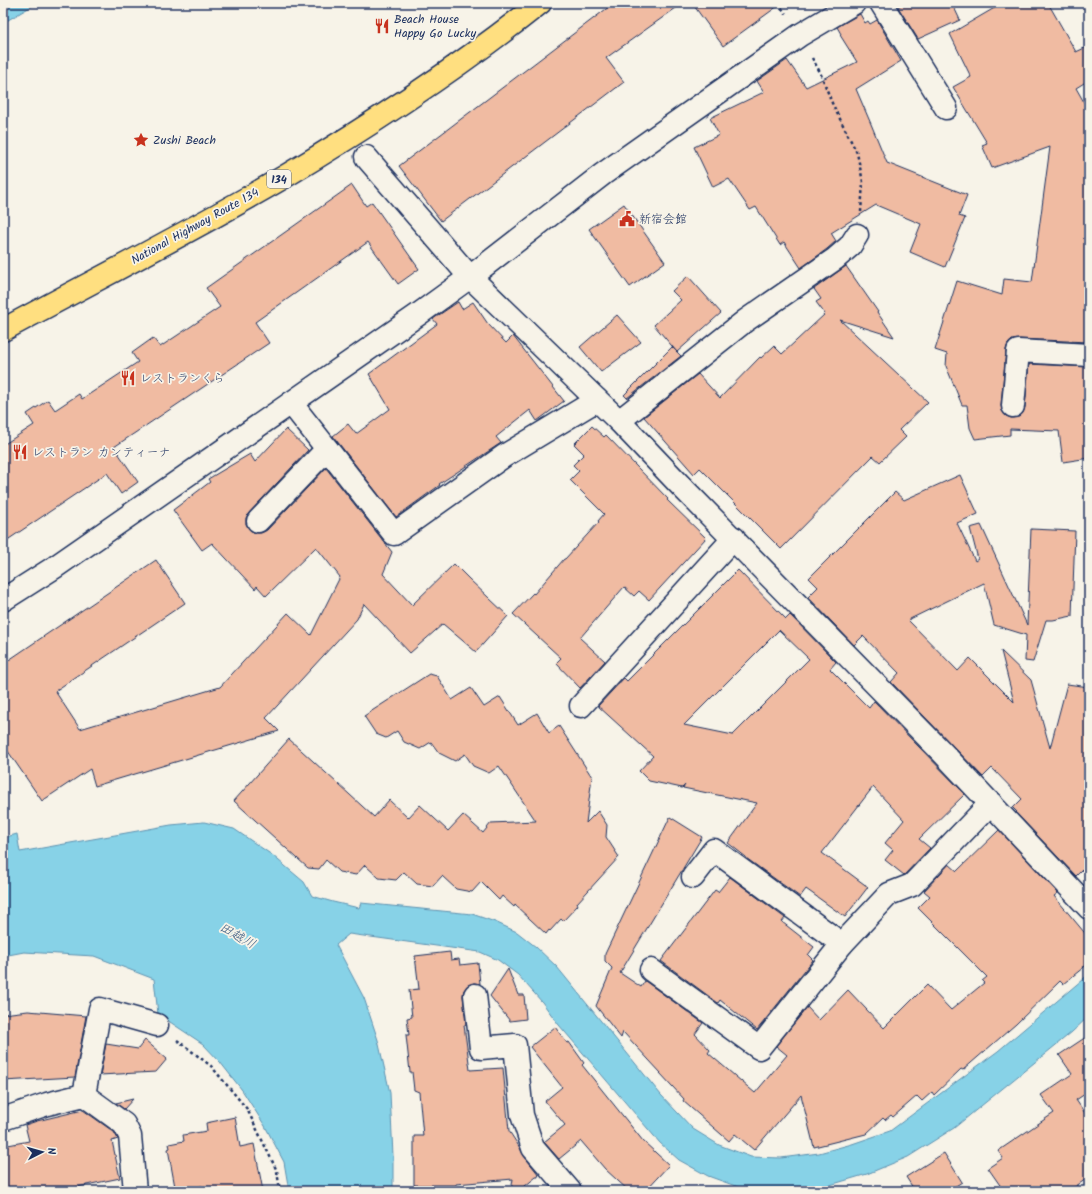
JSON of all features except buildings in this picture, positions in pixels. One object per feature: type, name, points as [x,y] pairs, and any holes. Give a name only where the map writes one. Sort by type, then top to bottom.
[{"type":"highway","name":"National Highway Route 134","points":[[3,330],[193,228],[284,177],[370,124],[447,72],[522,18],[540,3]]},
{"type":"street","points":[[3,600],[61,562],[470,277],[603,174],[800,35],[854,3]]},
{"type":"street","points":[[881,3],[946,108]]},
{"type":"street","points":[[366,157],[470,277],[619,421],[681,486],[734,538],[991,803],[1089,908]]},
{"type":"street","points":[[619,421],[745,321],[835,259],[850,246],[857,235]]},
{"type":"street","points":[[1013,406],[1018,351],[1089,355]]},
{"type":"street","points":[[290,403],[394,534],[504,456],[597,400]]},
{"type":"street","points":[[258,522],[327,449]]},
{"type":"street","points":[[581,706],[734,538]]},
{"type":"street","points":[[651,970],[759,1048],[842,944],[889,894],[912,885],[991,803]]},
{"type":"street","points":[[693,877],[714,850],[842,944]]},
{"type":"street","points":[[475,994],[481,1048],[515,1045],[522,1115],[533,1148],[570,1191]]},
{"type":"street","points":[[84,1095],[100,1009],[157,1024]]},
{"type":"street","points":[[3,1119],[47,1104],[84,1095],[124,1124],[130,1136],[135,1191]]},
{"type":"path","points":[[800,35],[820,72],[832,104],[857,153],[863,182],[862,210],[857,235]]},
{"type":"path","points":[[157,1024],[212,1066],[247,1109],[277,1171],[280,1191]]},
{"type":"water","points":[[3,3],[37,3],[3,23]]},
{"type":"water","name":"田越川","points":[[204,822],[234,829],[272,855],[304,882],[312,896],[359,908],[361,903],[472,914],[517,932],[536,947],[557,967],[661,1095],[693,1129],[719,1145],[751,1157],[781,1158],[819,1153],[890,1131],[998,1051],[1089,974],[1089,1016],[1072,1032],[954,1128],[908,1157],[867,1174],[830,1185],[771,1191],[741,1188],[708,1176],[679,1160],[660,1143],[559,1025],[542,1002],[518,975],[498,960],[480,952],[349,934],[336,945],[364,998],[378,1040],[390,1093],[393,1191],[289,1191],[284,1162],[265,1126],[242,1090],[220,1062],[203,1044],[158,1014],[154,979],[94,956],[24,952],[3,956],[3,838],[17,834],[20,852],[171,825]]},
{"type":"place","name":"Beach House Happy Go Lucky","points":[[382,26]]},
{"type":"place","name":"Zushi Beach","points":[[141,140]]},
{"type":"place","name":"新宿会館","points":[[627,219]]},
{"type":"place","name":"レストランくら","points":[[128,378]]},
{"type":"place","name":"レストラン カンティーナ","points":[[20,452]]}]
